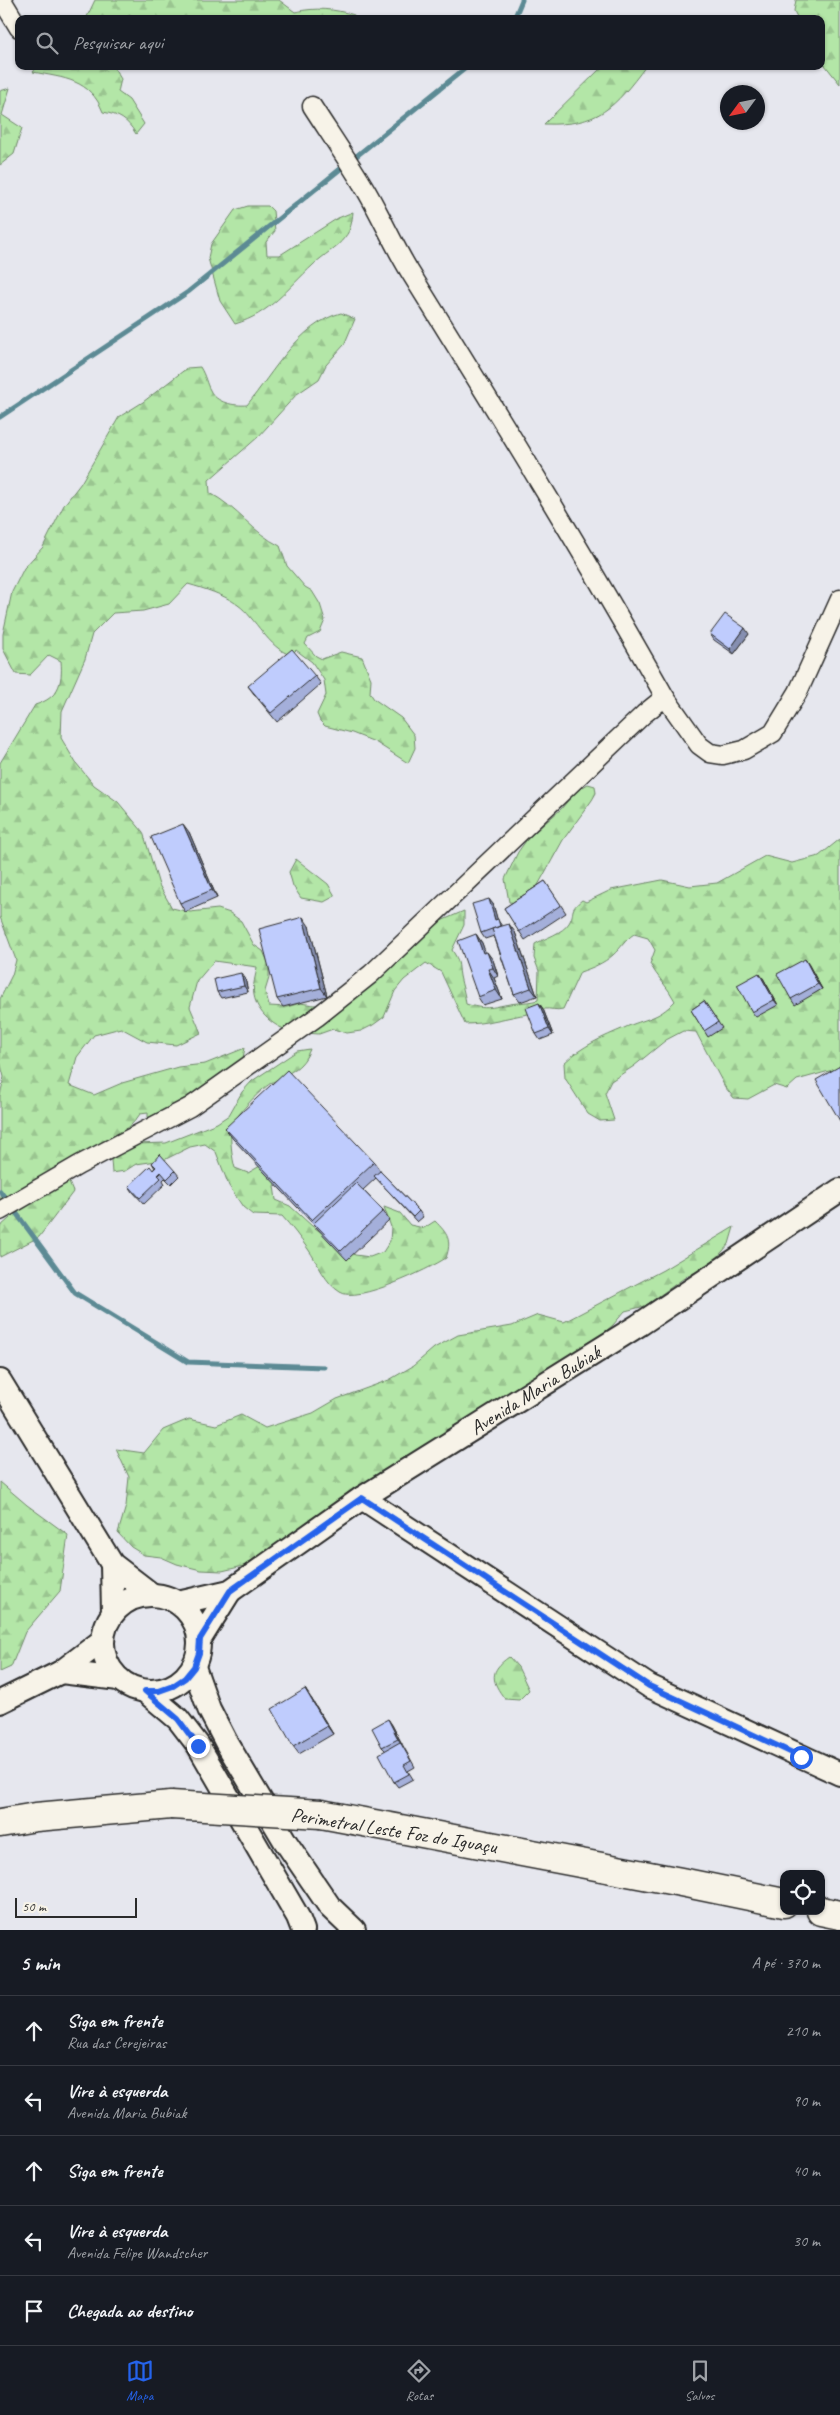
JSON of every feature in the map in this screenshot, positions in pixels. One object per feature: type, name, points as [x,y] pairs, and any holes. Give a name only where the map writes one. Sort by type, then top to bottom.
[{"type":"highway","name":"Perimetral Leste Foz do Iguaçu","points":[[0,1823],[36,1817],[171,1805],[321,1814],[780,1902]]},
{"type":"highway","points":[[825,1912],[840,1915]]},
{"type":"street","points":[[2,0],[15,21]]},
{"type":"street","points":[[312,106],[367,191],[408,269],[484,389],[540,486],[609,598],[665,698],[699,745],[710,752],[723,755],[744,750],[773,733],[798,692],[840,598]]},
{"type":"street","points":[[0,1211],[78,1165],[190,1107],[317,1016],[371,974],[466,881],[530,824],[644,714],[665,698]]},
{"type":"street","name":"Avenida Maria Bubiak","points":[[178,1603],[230,1591],[362,1498],[639,1325],[840,1190]]},
{"type":"street","points":[[0,1382],[112,1564],[151,1594]]},
{"type":"street","points":[[362,1498],[649,1686],[840,1774]]},
{"type":"street","points":[[112,1564],[113,1613]]},
{"type":"street","name":"Avenida Maria Bubiak","points":[[200,1639],[230,1591]]},
{"type":"street","points":[[151,1594],[165,1596],[178,1603],[189,1612],[196,1625],[200,1639],[199,1653],[194,1667],[185,1678],[173,1686],[159,1691],[145,1691],[131,1687],[119,1679],[110,1668],[104,1654],[103,1640],[106,1626],[113,1613],[130,1600],[151,1594]]},
{"type":"street","points":[[0,1702],[61,1672],[103,1640]]},
{"type":"street","points":[[194,1667],[209,1708],[226,1742],[285,1842],[330,1907],[354,1930]]},
{"type":"street","points":[[61,1672],[119,1679]]},
{"type":"street","points":[[145,1691],[178,1719],[198,1746],[256,1841],[298,1917],[303,1930]]},
{"type":"green space","points":[[95,0],[279,0],[295,12],[317,9],[340,11],[354,15],[131,15],[88,15]]},
{"type":"green space","points":[[796,0],[840,0],[840,84],[825,65],[825,15],[796,15],[794,11]]},
{"type":"green space","points":[[35,70],[115,70],[121,79],[118,92],[129,100],[144,124],[136,134],[122,118],[103,112],[98,101],[83,86],[65,79],[33,72]]},
{"type":"green space","points":[[599,70],[643,70],[624,93],[604,112],[579,122],[544,124]]},
{"type":"green space","points":[[10,88],[2,115],[22,128],[14,154],[0,165],[0,91]]},
{"type":"green space","points":[[248,206],[268,206],[273,211],[275,231],[266,242],[267,255],[280,255],[338,218],[353,212],[349,231],[338,245],[317,261],[268,307],[247,320],[235,324],[220,301],[208,258],[211,244],[235,210]]},
{"type":"green space","points":[[341,313],[355,319],[344,345],[326,365],[319,379],[297,394],[258,437],[209,480],[210,493],[229,506],[270,541],[280,546],[287,566],[305,587],[312,591],[320,604],[325,620],[320,632],[308,638],[305,644],[316,656],[322,659],[341,652],[362,657],[371,679],[370,693],[374,699],[401,718],[414,735],[415,748],[408,763],[375,742],[352,733],[325,726],[317,714],[326,695],[324,680],[312,662],[296,650],[291,655],[283,652],[269,640],[244,610],[232,601],[214,592],[188,584],[169,604],[143,611],[113,613],[92,634],[85,659],[62,711],[61,738],[76,763],[94,785],[118,802],[143,832],[159,885],[172,908],[190,912],[218,909],[230,913],[241,921],[254,945],[263,951],[269,964],[269,978],[265,991],[269,1006],[287,1007],[300,1003],[328,1004],[291,1031],[279,1027],[263,1014],[256,1002],[253,988],[257,967],[214,961],[197,981],[190,1007],[201,1033],[176,1045],[147,1042],[121,1028],[94,1035],[77,1057],[69,1085],[94,1095],[122,1083],[178,1067],[205,1064],[245,1048],[241,1068],[148,1118],[148,1113],[140,1114],[129,1127],[114,1139],[0,1200],[0,1096],[4,1077],[0,1061],[0,999],[12,975],[16,960],[0,917],[0,763],[35,705],[54,694],[61,677],[61,661],[49,655],[30,675],[16,674],[3,649],[3,634],[12,592],[24,568],[43,547],[64,505],[81,483],[119,417],[143,402],[187,368],[200,367],[210,390],[216,398],[231,404],[247,405],[288,351],[300,339],[326,319]]},
{"type":"green space","points":[[588,784],[595,786],[596,793],[563,840],[537,887],[517,903],[509,902],[505,879],[518,852],[528,838],[561,809],[576,791]]},
{"type":"green space","points":[[840,839],[840,1068],[797,1080],[787,1089],[774,1085],[748,1099],[734,1098],[725,1087],[696,1032],[683,1031],[666,1040],[634,1066],[611,1081],[605,1093],[614,1120],[600,1121],[588,1114],[565,1078],[564,1063],[593,1042],[663,1012],[675,1001],[650,964],[655,950],[648,938],[634,934],[609,958],[598,965],[580,972],[563,1009],[543,1009],[497,1020],[465,1024],[441,972],[426,963],[404,980],[395,991],[384,1017],[373,1025],[361,1031],[347,1033],[333,1029],[319,1034],[305,1033],[434,924],[464,911],[464,925],[452,950],[458,963],[466,1004],[487,1008],[533,1001],[538,1000],[539,971],[534,958],[535,944],[566,927],[574,909],[582,900],[586,902],[611,890],[662,880],[690,886],[717,883],[765,856],[792,863],[819,856]]},
{"type":"green space","points":[[296,859],[328,884],[335,896],[324,902],[301,898],[293,886],[289,872]]},
{"type":"green space","points":[[310,1049],[299,1066],[266,1086],[237,1118],[231,1130],[235,1168],[248,1173],[272,1159],[280,1174],[274,1186],[276,1200],[290,1206],[312,1226],[355,1255],[370,1257],[383,1252],[390,1241],[391,1227],[384,1207],[400,1213],[410,1225],[424,1228],[435,1221],[448,1238],[449,1246],[446,1258],[425,1270],[393,1284],[361,1293],[349,1294],[340,1292],[326,1278],[308,1249],[282,1216],[253,1215],[243,1207],[229,1186],[216,1152],[205,1144],[190,1147],[164,1160],[136,1164],[125,1171],[112,1173],[111,1160],[122,1151],[137,1144],[166,1143],[217,1123],[229,1115],[242,1092],[252,1081],[297,1051]]},
{"type":"green space","points":[[68,1180],[73,1192],[39,1237],[0,1257],[0,1227],[31,1199]]},
{"type":"green space","points":[[734,1227],[729,1244],[710,1266],[687,1276],[645,1306],[625,1311],[613,1325],[570,1362],[252,1564],[222,1571],[201,1570],[177,1564],[161,1557],[144,1555],[131,1547],[118,1533],[126,1506],[129,1477],[116,1449],[144,1453],[163,1430],[189,1419],[216,1425],[241,1415],[265,1428],[313,1413],[337,1399],[389,1380],[413,1366],[434,1348],[458,1335],[512,1326],[538,1315],[564,1322],[663,1270]]},
{"type":"green space","points":[[0,1482],[27,1505],[68,1535],[60,1591],[25,1632],[11,1667],[0,1672]]},
{"type":"green space","points":[[509,1657],[518,1667],[529,1690],[519,1700],[505,1699],[495,1681],[495,1672]]},
{"type":"building","points":[[725,614],[745,628],[730,649],[710,634]]},
{"type":"building","points":[[292,649],[315,676],[271,713],[248,686]]},
{"type":"building","points":[[183,824],[212,890],[180,903],[151,837]]},
{"type":"building","points":[[545,881],[561,905],[519,932],[504,908]]},
{"type":"building","points":[[489,899],[495,920],[498,919],[500,926],[481,933],[472,904]]},
{"type":"building","points":[[303,917],[321,988],[277,999],[259,929]]},
{"type":"building","points":[[509,924],[531,988],[514,994],[492,929]]},
{"type":"building","points":[[476,934],[483,953],[487,952],[493,968],[488,969],[496,990],[478,997],[458,941]]},
{"type":"building","points":[[805,959],[818,984],[791,999],[777,974]]},
{"type":"building","points":[[241,973],[244,986],[217,992],[214,979]]},
{"type":"building","points":[[759,973],[774,1000],[752,1012],[737,985]]},
{"type":"building","points":[[704,1001],[718,1022],[704,1031],[691,1010]]},
{"type":"building","points":[[539,1003],[549,1029],[536,1034],[526,1008]]},
{"type":"building","points":[[840,1066],[840,1121],[816,1080]]},
{"type":"building","points":[[287,1070],[374,1162],[312,1220],[225,1128]]},
{"type":"building","points":[[160,1154],[175,1171],[167,1179],[161,1172],[158,1175],[161,1178],[140,1198],[129,1186],[150,1166],[153,1170],[156,1167],[152,1163]]},
{"type":"building","points":[[380,1171],[419,1211],[413,1217],[374,1176]]},
{"type":"building","points":[[356,1183],[383,1211],[341,1251],[314,1223]]},
{"type":"building","points":[[305,1689],[327,1726],[293,1746],[272,1709]]},
{"type":"building","points":[[388,1719],[398,1739],[382,1747],[372,1728]]},
{"type":"building","points":[[400,1742],[411,1761],[404,1765],[409,1774],[394,1782],[379,1754]]},
{"type":"waterway","points":[[516,15],[522,0]]},
{"type":"waterway","points":[[0,417],[188,292],[463,70]]},
{"type":"waterway","points":[[0,1191],[75,1293],[188,1362],[324,1367]]},
{"type":"route","points":[[198,1746],[178,1719],[145,1691],[159,1691],[173,1686],[185,1678],[194,1667],[199,1653],[200,1639],[230,1591],[362,1498],[649,1686],[801,1757]]}]
